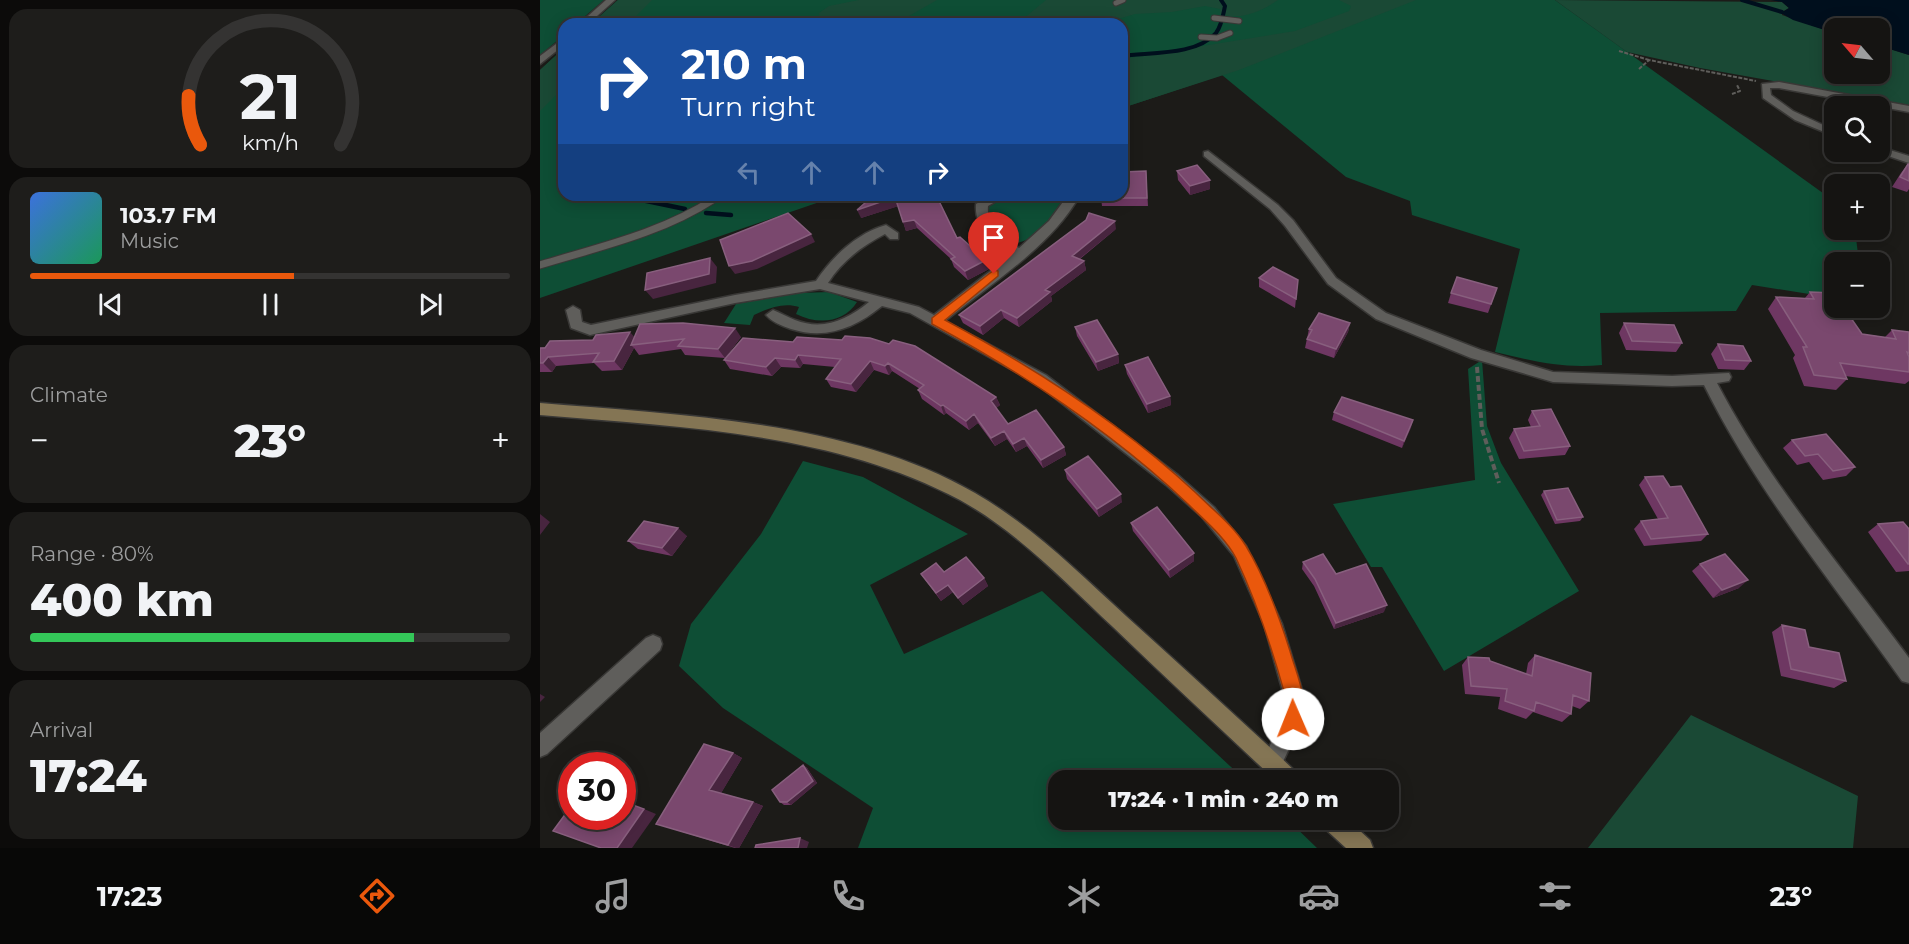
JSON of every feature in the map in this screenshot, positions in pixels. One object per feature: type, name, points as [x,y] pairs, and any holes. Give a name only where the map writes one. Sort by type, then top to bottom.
[{"type":"main road","points":[[540,408],[808,440],[876,458],[945,484],[985,508],[1046,554],[1279,770]]},
{"type":"main road","points":[[1343,830],[1362,848]]},
{"type":"street","points":[[590,18],[611,0]]},
{"type":"street","points":[[540,62],[558,46]]},
{"type":"street","points":[[1824,129],[1799,119],[1775,104],[1763,89],[1768,85],[1909,109]]},
{"type":"street","points":[[1890,153],[1909,160]]},
{"type":"street","points":[[1208,154],[1274,207],[1289,223],[1324,273],[1381,316],[1476,354],[1564,378],[1708,380],[1724,377]]},
{"type":"street","points":[[988,201],[982,204],[980,210],[983,219],[996,237],[1019,253]]},
{"type":"street","points":[[936,321],[1063,216],[1072,201]]},
{"type":"street","points":[[820,285],[838,260],[852,248],[886,229],[894,236]]},
{"type":"street","points":[[573,310],[576,325],[590,330],[744,297],[820,285],[914,310],[1010,360],[1077,404],[1172,480],[1225,530],[1240,551],[1264,600],[1282,651],[1296,703],[1293,719],[1272,763]]},
{"type":"street","points":[[773,315],[789,324],[804,328],[832,329],[856,320],[880,301]]},
{"type":"street","points":[[1708,380],[1739,440],[1764,481],[1857,601],[1909,674]]},
{"type":"street","points":[[540,747],[653,644]]},
{"type":"lane","points":[[1116,3],[1123,0]]},
{"type":"lane","points":[[1215,18],[1239,21]]},
{"type":"lane","points":[[1201,37],[1217,38],[1230,33]]},
{"type":"lane","points":[[540,265],[677,221],[711,201]]},
{"type":"path","points":[[1619,51],[1649,60],[1738,76],[1768,85]]},
{"type":"path","points":[[1639,69],[1649,60]]},
{"type":"path","points":[[1732,94],[1740,91],[1737,85]]},
{"type":"path","points":[[1476,354],[1482,429],[1499,483]]},
{"type":"green space","points":[[540,0],[604,0],[583,18],[558,18],[558,40],[540,55]]},
{"type":"green space","points":[[618,0],[1555,0],[1824,194],[1824,240],[1856,240],[1858,252],[1824,252],[1824,296],[1752,285],[1736,311],[1600,313],[1602,365],[1561,365],[1495,352],[1520,249],[1412,215],[1410,201],[1346,177],[1222,75],[1128,106],[1128,18],[598,18]]},
{"type":"green space","points":[[618,0],[652,0],[634,18],[598,18]]},
{"type":"green space","points":[[859,0],[937,0],[906,18],[820,18],[819,13],[829,6]]},
{"type":"green space","points":[[1046,0],[1278,0],[1265,8],[1243,16],[1220,14],[1220,9],[1205,6],[1172,12],[1135,14],[1121,18],[1024,18]]},
{"type":"green space","points":[[1339,0],[1416,0],[1239,70],[1128,106],[1128,58],[1295,31],[1349,11],[1351,6]]},
{"type":"green space","points":[[1555,0],[1782,2],[1789,8],[1782,12],[1782,15],[1824,30],[1824,84],[1890,84],[1890,49],[1909,55],[1909,105],[1890,102],[1890,96],[1858,96],[1700,68],[1627,52]]},
{"type":"green space","points":[[558,54],[558,201],[823,201],[540,298],[540,70]]},
{"type":"green space","points":[[558,54],[558,93],[540,111],[540,70]]},
{"type":"green space","points":[[1000,201],[1065,201],[1051,220],[1038,232],[1016,243],[1006,237],[993,223],[988,206]]},
{"type":"green space","points":[[829,292],[857,302],[845,314],[830,320],[804,318],[796,314],[799,307],[782,305],[754,315],[750,325],[724,323],[736,304],[799,293]]},
{"type":"green space","points":[[1482,360],[1487,426],[1501,463],[1579,591],[1444,671],[1382,567],[1371,567],[1333,504],[1475,480],[1468,369]]},
{"type":"green space","points":[[803,461],[863,477],[968,534],[870,585],[904,654],[1042,591],[1234,770],[1048,770],[1048,830],[1298,830],[1317,848],[858,848],[873,808],[723,708],[679,666],[691,624],[761,534]]},
{"type":"green space","points":[[1691,715],[1858,796],[1853,848],[1588,848]]},
{"type":"water","points":[[1771,0],[1909,0],[1909,55],[1890,49],[1890,18],[1824,18],[1824,30],[1793,20],[1781,13],[1789,8],[1782,2]]},
{"type":"building","points":[[1909,164],[1909,181],[1900,177]]},
{"type":"building","points":[[1197,165],[1210,180],[1190,186],[1177,171]]},
{"type":"building","points":[[1146,171],[1147,198],[1128,198],[1128,172]]},
{"type":"building","points":[[867,201],[883,201],[857,210]]},
{"type":"building","points":[[896,201],[939,201],[957,238],[960,237],[986,260],[965,271],[951,259],[955,257],[914,220],[903,222]]},
{"type":"building","points":[[788,213],[811,234],[752,261],[729,266],[720,240]]},
{"type":"building","points":[[1089,213],[1115,221],[1072,256],[1084,261],[1045,290],[1050,292],[1017,318],[1001,310],[980,326],[959,315],[1086,220]]},
{"type":"building","points":[[710,258],[709,274],[645,290],[647,273]]},
{"type":"building","points":[[1273,267],[1298,280],[1296,299],[1259,278]]},
{"type":"building","points":[[1457,277],[1497,288],[1491,304],[1451,293]]},
{"type":"building","points":[[1810,292],[1824,293],[1824,318],[1851,318],[1862,334],[1896,339],[1892,330],[1909,332],[1909,353],[1907,352],[1909,372],[1840,363],[1847,379],[1814,375],[1803,347],[1807,347],[1776,297],[1814,299]]},
{"type":"building","points":[[1319,313],[1350,323],[1336,349],[1307,339],[1312,330],[1309,329]]},
{"type":"building","points":[[1097,320],[1118,354],[1096,362],[1075,327]]},
{"type":"building","points":[[683,323],[735,328],[718,349],[678,346],[684,339],[631,345],[640,324]]},
{"type":"building","points":[[1624,323],[1674,325],[1682,343],[1632,341]]},
{"type":"building","points":[[630,332],[614,361],[593,362],[599,353],[548,357],[540,363],[540,348],[545,348],[550,341],[593,340],[596,335]]},
{"type":"building","points":[[845,336],[870,338],[889,344],[893,340],[915,346],[996,397],[991,401],[1008,424],[1036,410],[1064,447],[1041,460],[1024,438],[1013,444],[1004,431],[991,438],[974,414],[966,421],[918,390],[924,385],[888,363],[885,366],[870,361],[851,384],[826,379],[841,359],[798,355],[795,360],[775,358],[766,367],[724,360],[743,338],[793,342],[797,337],[842,340]]},
{"type":"building","points":[[1718,344],[1743,346],[1751,361],[1725,360]]},
{"type":"building","points":[[1148,357],[1170,396],[1147,404],[1125,365]]},
{"type":"building","points":[[1342,397],[1413,420],[1404,441],[1334,412]]},
{"type":"building","points":[[1551,409],[1570,446],[1524,451],[1514,429],[1540,426],[1532,411]]},
{"type":"building","points":[[1826,434],[1855,467],[1833,471],[1818,454],[1805,456],[1792,440]]},
{"type":"building","points":[[1088,456],[1121,494],[1097,509],[1065,470]]},
{"type":"building","points":[[1663,476],[1670,487],[1681,486],[1708,534],[1651,539],[1641,521],[1668,518],[1645,477]]},
{"type":"building","points":[[1568,488],[1583,517],[1557,520],[1544,491]]},
{"type":"building","points":[[1157,507],[1194,553],[1169,570],[1131,523]]},
{"type":"building","points":[[644,521],[678,528],[662,548],[628,541]]},
{"type":"building","points":[[1903,522],[1909,529],[1909,564],[1878,524]]},
{"type":"building","points":[[1323,554],[1336,574],[1366,564],[1387,605],[1336,623],[1315,579],[1303,562]]},
{"type":"building","points":[[1725,554],[1748,580],[1722,590],[1700,564]]},
{"type":"building","points":[[966,557],[984,578],[958,598],[948,585],[936,593],[921,574],[936,563],[944,572]]},
{"type":"building","points":[[1782,625],[1805,630],[1809,647],[1839,653],[1846,681],[1791,669]]},
{"type":"building","points":[[1535,655],[1591,673],[1589,701],[1573,695],[1571,714],[1536,702],[1534,711],[1505,701],[1507,689],[1471,686],[1468,657],[1489,658],[1490,661],[1532,676]]},
{"type":"building","points":[[704,744],[733,753],[709,790],[753,802],[728,845],[656,824]]},
{"type":"building","points":[[803,765],[813,781],[787,802],[780,802],[772,790]]},
{"type":"building","points":[[636,806],[644,809],[636,821]]},
{"type":"building","points":[[558,824],[558,830],[629,830],[617,848],[601,848],[553,831]]},
{"type":"building","points":[[800,838],[798,848],[755,848],[756,845]]},
{"type":"waterway","points":[[1128,56],[1172,52],[1197,46],[1216,33],[1225,6],[1221,0]]},
{"type":"waterway","points":[[1742,0],[1782,12]]},
{"type":"waterway","points":[[646,201],[685,209]]},
{"type":"waterway","points":[[706,213],[731,215]]},
{"type":"route","points":[[994,274],[936,321],[1010,360],[1077,404],[1172,480],[1225,530],[1240,551],[1273,624],[1296,703],[1293,719]]}]
